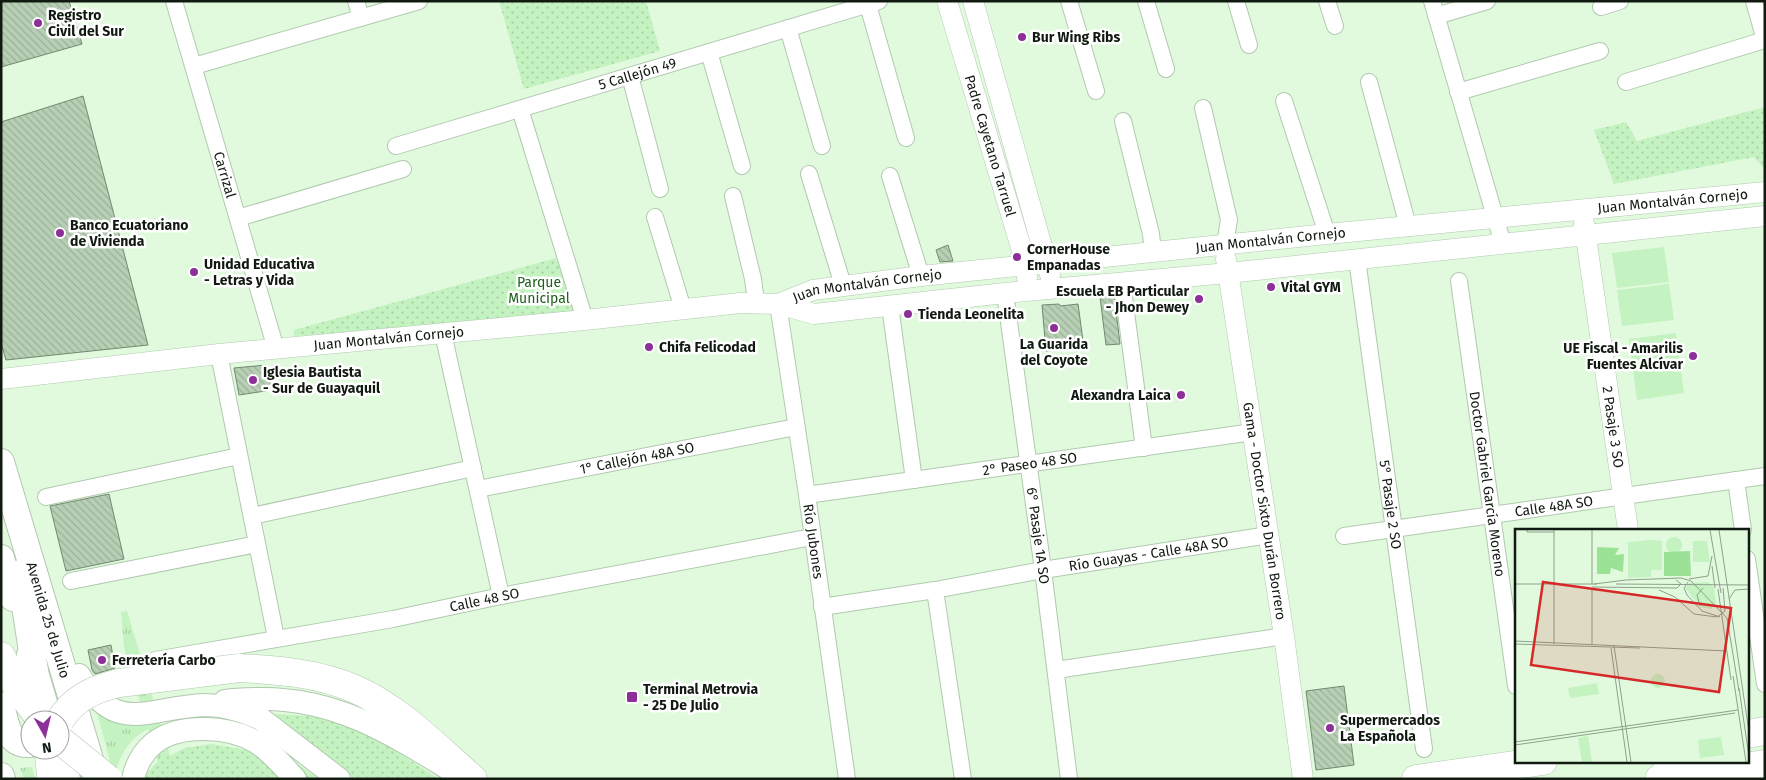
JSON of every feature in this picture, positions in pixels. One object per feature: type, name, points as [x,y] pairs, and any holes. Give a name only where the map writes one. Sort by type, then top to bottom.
[{"type":"highway","points":[[1,656],[18,689],[34,710]]},
{"type":"highway","points":[[69,710],[89,692],[119,683],[239,668],[306,674],[354,689],[380,703],[403,719],[473,779]]},
{"type":"highway","points":[[1748,734],[1765,731]]},
{"type":"highway","points":[[70,748],[108,779]]},
{"type":"highway","points":[[50,760],[51,779]]},
{"type":"highway","points":[[1416,779],[1535,762]]},
{"type":"highway","points":[[1663,774],[1765,764]]},
{"type":"main road","name":"Avenida 25 de Julio","points":[[2,465],[96,779]]},
{"type":"main road","points":[[2,465],[40,710]]},
{"type":"main road","name":"Avenida 25 de Julio","points":[[1,558],[46,710]]},
{"type":"main road","points":[[51,630],[89,690],[107,707],[118,712],[140,714],[230,700],[282,699],[324,706],[368,723],[430,757],[465,779]]},
{"type":"main road","points":[[1,705],[7,727],[13,738],[20,743]]},
{"type":"main road","points":[[205,705],[247,712],[260,719],[339,779]]},
{"type":"main road","points":[[133,779],[138,762],[155,743],[179,732],[212,729],[244,736],[266,749],[295,779]]},
{"type":"main road","points":[[61,760],[67,779]]},
{"type":"street","name":"Carrizal","points":[[174,1],[276,349]]},
{"type":"street","points":[[356,1],[361,18]]},
{"type":"street","points":[[194,66],[419,1]]},
{"type":"street","name":"Padre Cayetano Tarruel","points":[[947,1],[1026,264],[1029,291]]},
{"type":"street","name":"Padre Cayetano Tarruel","points":[[973,1],[1054,288]]},
{"type":"street","points":[[1069,1],[1096,91]]},
{"type":"street","points":[[1146,1],[1166,69]]},
{"type":"street","points":[[1236,1],[1249,45]]},
{"type":"street","points":[[1327,1],[1335,26]]},
{"type":"street","points":[[1487,1],[1434,9],[1503,244]]},
{"type":"street","points":[[1602,7],[1620,1]]},
{"type":"street","points":[[1626,82],[1765,40],[1754,1]]},
{"type":"street","points":[[873,3],[906,138]]},
{"type":"street","name":"5 Callejón 49","points":[[396,146],[873,3]]},
{"type":"street","points":[[788,28],[822,146]]},
{"type":"street","points":[[709,52],[742,166]]},
{"type":"street","points":[[1458,92],[1600,52]]},
{"type":"street","points":[[630,76],[660,189]]},
{"type":"street","points":[[1370,82],[1408,226]]},
{"type":"street","points":[[1284,101],[1327,234]]},
{"type":"street","points":[[1203,108],[1229,220],[1225,244]]},
{"type":"street","points":[[520,109],[585,320]]},
{"type":"street","points":[[1123,121],[1151,234],[1153,252]]},
{"type":"street","points":[[238,218],[403,169]]},
{"type":"street","points":[[809,174],[844,285]]},
{"type":"street","points":[[890,176],[921,276]]},
{"type":"street","name":"Juan Montalván Cornejo","points":[[778,304],[813,290],[1026,264],[1765,192]]},
{"type":"street","points":[[733,196],[754,279],[756,302]]},
{"type":"street","name":"2 Pasaje 3 SO","points":[[1582,209],[1628,529]]},
{"type":"street","name":"Juan Montalván Cornejo","points":[[1,379],[219,354],[756,302],[778,304],[814,314],[1054,288],[1228,273],[1765,216]]},
{"type":"street","points":[[655,217],[683,309]]},
{"type":"street","name":"Gama - Doctor Sixto Durán Borrero","points":[[1225,244],[1284,636],[1303,779]]},
{"type":"street","name":"5° Pasaje 2 SO","points":[[1357,259],[1424,749]]},
{"type":"street","name":"Doctor Gabriel García Moreno","points":[[1459,281],[1515,679]]},
{"type":"street","points":[[1122,282],[1144,448]]},
{"type":"street","name":"6° Pasaje 1A SO","points":[[1005,293],[1043,570],[1069,779]]},
{"type":"street","name":"Río Jubones","points":[[778,304],[807,495],[846,779]]},
{"type":"street","points":[[890,306],[914,480]]},
{"type":"street","points":[[443,333],[501,596]]},
{"type":"street","points":[[219,354],[276,638]]},
{"type":"street","name":"1° Callejón 48A SO","points":[[478,489],[796,427]]},
{"type":"street","name":"2° Paseo 48 SO","points":[[807,495],[1253,432]]},
{"type":"street","points":[[46,497],[240,456]]},
{"type":"street","points":[[252,516],[473,468]]},
{"type":"street","name":"Calle 48A SO","points":[[1344,536],[1765,476]]},
{"type":"street","points":[[1736,480],[1743,529]]},
{"type":"street","name":"Río Guayas - Calle 48A SO","points":[[822,607],[1269,535]]},
{"type":"street","name":"Calle 48 SO","points":[[155,660],[393,619],[501,596],[812,537]]},
{"type":"street","points":[[71,581],[257,544]]},
{"type":"street","points":[[1748,566],[1765,684]]},
{"type":"street","points":[[935,590],[963,779]]},
{"type":"street","points":[[1056,670],[1284,636]]},
{"type":"green space","points":[[499,1],[646,1],[660,51],[524,89]]},
{"type":"green space","points":[[1765,107],[1765,170],[1754,157],[1614,184],[1594,130],[1626,122],[1637,141]]},
{"type":"green space","points":[[1664,247],[1669,282],[1617,288],[1612,253]]},
{"type":"green space","name":"Parque Municipal","points":[[556,258],[577,314],[294,336],[294,330]]},
{"type":"green space","points":[[1669,284],[1674,320],[1622,326],[1617,290]]},
{"type":"green space","points":[[1676,333],[1684,393],[1637,400],[1629,339]]},
{"type":"green space","points":[[127,611],[177,779],[163,779],[148,729],[130,743],[119,762],[114,776],[97,713],[121,724],[147,725],[124,647],[121,612]]},
{"type":"green space","points":[[274,714],[301,715],[327,719],[342,724],[385,744],[439,779],[354,779]]},
{"type":"green space","points":[[211,744],[288,757],[319,779],[142,779],[156,763],[185,748]]},
{"type":"green space","points":[[32,767],[35,779],[24,779],[20,768]]},
{"type":"building","name":"Registro Civil del Sur","points":[[1,1],[69,1],[82,44],[1,67]]},
{"type":"building","name":"Banco Ecuatoriano de Vivienda","points":[[83,96],[148,345],[6,360],[1,343],[1,122]]},
{"type":"building","points":[[948,245],[953,261],[940,262],[936,250]]},
{"type":"building","points":[[1114,295],[1120,344],[1106,345],[1100,297]]},
{"type":"building","points":[[1059,304],[1060,306],[1078,304],[1084,348],[1046,351],[1042,305]]},
{"type":"building","name":"Iglesia Bautista - Sur de Guayaquil","points":[[266,365],[272,390],[239,395],[234,368]]},
{"type":"building","points":[[109,494],[124,559],[66,571],[50,506]]},
{"type":"building","name":"Ferretería Carbo","points":[[111,645],[115,668],[95,674],[92,670],[88,650]]},
{"type":"building","name":"Supermercados La Española","points":[[1344,686],[1354,765],[1316,770],[1306,691]]},
{"type":"place","name":"Registro Civil del Sur","points":[[38,23]]},
{"type":"place","name":"Bur Wing Ribs","points":[[1022,37]]},
{"type":"place","name":"Banco Ecuatoriano de Vivienda","points":[[60,233]]},
{"type":"place","name":"CornerHouse Empanadas","points":[[1017,257]]},
{"type":"place","name":"Unidad Educativa - Letras y Vida","points":[[194,272]]},
{"type":"place","name":"Vital GYM","points":[[1271,287]]},
{"type":"place","name":"Escuela EB Particular - Jhon Dewey","points":[[1199,299]]},
{"type":"place","name":"Tienda Leonelita","points":[[908,314]]},
{"type":"place","name":"La Guarida del Coyote","points":[[1054,328]]},
{"type":"place","name":"Chifa Felicodad","points":[[649,347]]},
{"type":"place","name":"UE Fiscal - Amarilis Fuentes Alcívar","points":[[1693,356]]},
{"type":"place","name":"Iglesia Bautista - Sur de Guayaquil","points":[[253,380]]},
{"type":"place","name":"Alexandra Laica","points":[[1181,395]]},
{"type":"place","name":"Ferretería Carbo","points":[[102,660]]},
{"type":"place","name":"Terminal Metrovia - 25 De Julio","points":[[632,697]]},
{"type":"place","name":"Supermercados La Española","points":[[1330,728]]}]
